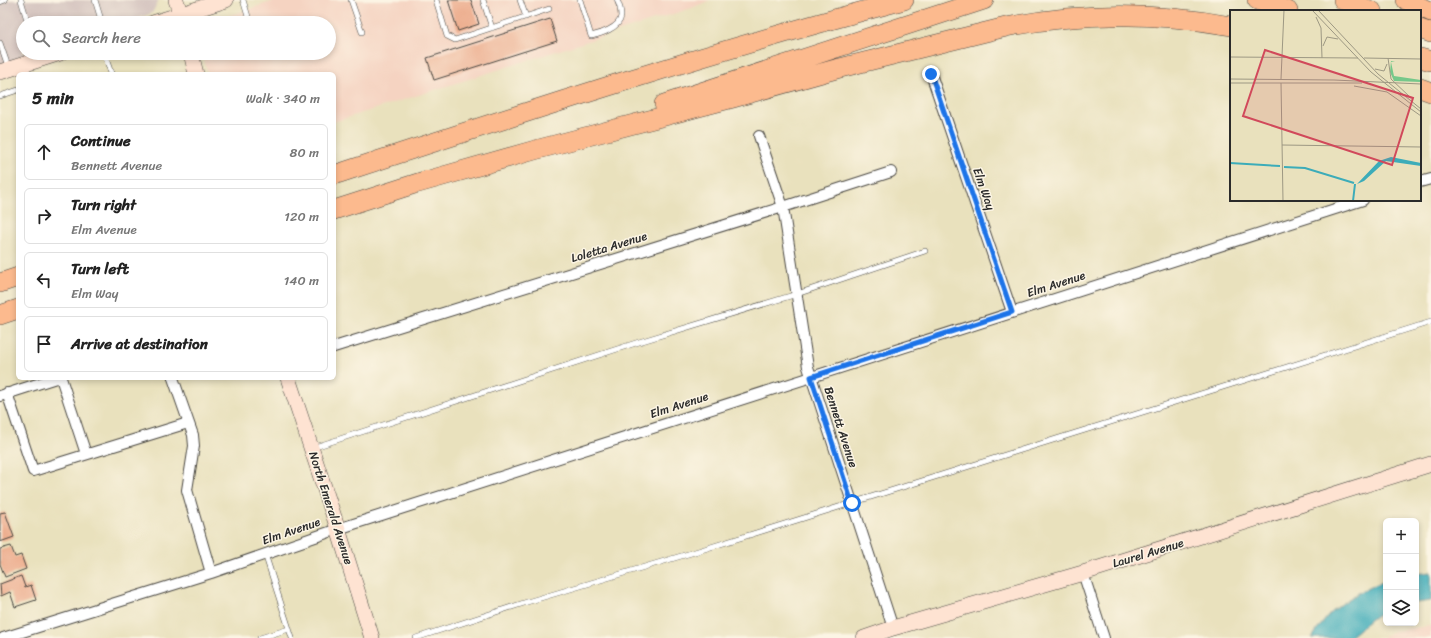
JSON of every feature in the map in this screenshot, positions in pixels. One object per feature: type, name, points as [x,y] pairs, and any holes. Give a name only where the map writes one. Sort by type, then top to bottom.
[{"type":"highway","points":[[336,174],[684,62],[812,24],[904,0]]},
{"type":"highway","points":[[1257,0],[1285,10]]},
{"type":"highway","points":[[1343,0],[1369,10]]},
{"type":"highway","points":[[1406,0],[1431,12]]},
{"type":"highway","points":[[336,209],[982,1]]},
{"type":"highway","points":[[415,184],[836,69],[1018,24],[1078,16],[1129,15],[1183,18],[1230,26]]},
{"type":"highway","points":[[1421,29],[1431,33]]},
{"type":"highway","points":[[1421,58],[1431,62]]},
{"type":"highway","points":[[1421,88],[1431,92]]},
{"type":"highway","points":[[0,283],[16,278]]},
{"type":"highway","points":[[0,315],[16,310]]},
{"type":"street","points":[[170,16],[226,0]]},
{"type":"street","points":[[193,60],[196,72]]},
{"type":"street","points":[[5,71],[33,61]]},
{"type":"street","name":"Elm Way","points":[[931,74],[1012,312]]},
{"type":"street","name":"Bennett Avenue","points":[[759,136],[783,207],[805,356],[893,628]]},
{"type":"street","name":"Loletta Avenue","points":[[336,346],[891,172]]},
{"type":"street","points":[[1421,182],[1431,178]]},
{"type":"street","name":"Elm Avenue","points":[[3,638],[211,573],[338,529],[1360,201]]},
{"type":"street","points":[[50,380],[4,395],[33,471],[188,423]]},
{"type":"street","points":[[62,380],[86,454]]},
{"type":"street","points":[[174,380],[193,435],[194,446],[187,490],[211,573]]},
{"type":"street","name":"North Emerald Avenue","points":[[289,380],[372,638]]},
{"type":"street","name":"Laurel Avenue","points":[[864,638],[1431,464]]},
{"type":"street","points":[[1083,572],[1104,638]]},
{"type":"lane","points":[[0,2],[5,0]]},
{"type":"lane","points":[[21,0],[26,16]]},
{"type":"lane","points":[[95,0],[100,16]]},
{"type":"lane","points":[[243,0],[248,16]]},
{"type":"lane","points":[[352,0],[362,32]]},
{"type":"lane","points":[[436,0],[447,36],[455,40],[549,9]]},
{"type":"lane","points":[[483,0],[492,28]]},
{"type":"lane","points":[[520,0],[526,17]]},
{"type":"lane","points":[[580,0],[591,36],[607,31],[618,22],[621,16],[617,0]]},
{"type":"lane","points":[[0,43],[5,71]]},
{"type":"lane","points":[[106,60],[111,72]]},
{"type":"lane","points":[[0,96],[16,91]]},
{"type":"lane","points":[[311,448],[639,342],[797,294],[926,251]]},
{"type":"lane","points":[[416,638],[527,602],[698,551],[1431,322]]},
{"type":"lane","points":[[265,554],[292,638]]},
{"type":"lane","points":[[260,638],[289,629]]},
{"type":"shaded area","points":[[0,0],[158,0],[152,13],[144,16],[16,16],[16,60],[31,60],[0,72]]},
{"type":"shaded area","points":[[277,0],[710,0],[692,8],[336,121],[336,72],[207,72],[204,60],[336,60],[336,16],[228,16]]},
{"type":"shaded area","points":[[1431,626],[1431,638],[1384,638],[1383,636],[1404,629]]},
{"type":"water","points":[[1431,572],[1431,601],[1419,603],[1419,574]]},
{"type":"water","points":[[1383,582],[1383,613],[1371,619],[1348,638],[1312,638],[1329,615],[1341,604],[1363,590]]},
{"type":"building","points":[[448,0],[471,0],[479,24],[458,31]]},
{"type":"building","points":[[550,19],[557,41],[434,80],[427,58]]},
{"type":"building","points":[[5,512],[14,537],[0,542],[0,513]]},
{"type":"building","points":[[11,546],[15,557],[21,555],[26,569],[5,577],[0,564],[0,549]]},
{"type":"building","points":[[21,576],[25,587],[31,585],[36,600],[15,607],[10,592],[1,596],[0,584]]},
{"type":"route","points":[[852,503],[811,377],[1012,312],[931,74]]}]
